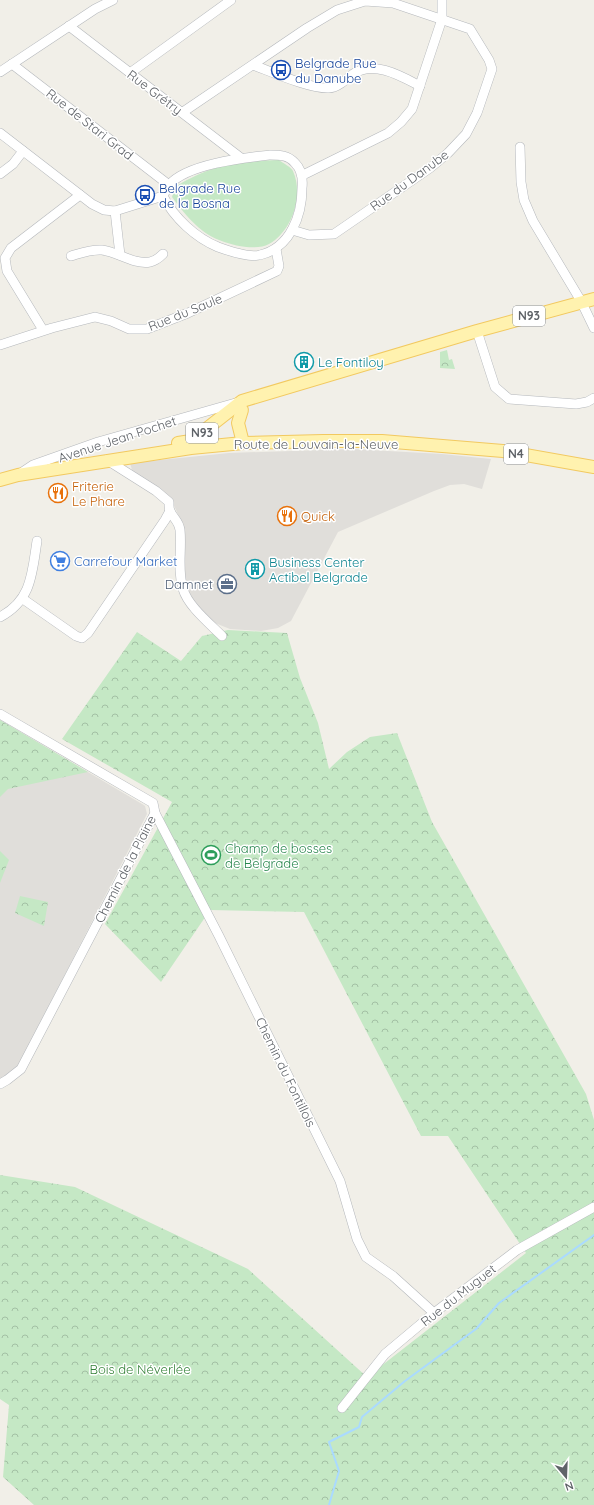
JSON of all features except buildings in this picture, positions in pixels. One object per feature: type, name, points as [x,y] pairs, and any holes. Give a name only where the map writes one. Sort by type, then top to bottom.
[{"type":"main road","name":"N93","points":[[581,302],[594,299]]},
{"type":"main road","name":"Avenue Jean Pochet","points":[[242,405],[477,331],[581,302]]},
{"type":"main road","name":"N93","points":[[158,453],[166,446],[191,441],[242,405],[257,404],[477,331]]},
{"type":"main road","points":[[242,405],[238,423],[243,442]]},
{"type":"main road","points":[[191,448],[242,405]]},
{"type":"main road","name":"Route de Louvain-la-Neuve","points":[[158,453],[243,442],[382,441],[503,452],[594,467]]},
{"type":"main road","name":"N4","points":[[18,475],[158,453]]},
{"type":"main road","name":"Avenue Jean Pochet","points":[[0,480],[18,475]]},
{"type":"street","points":[[0,72],[95,9],[113,0]]},
{"type":"street","points":[[130,73],[231,0]]},
{"type":"street","points":[[303,175],[388,133],[412,109],[442,19],[442,0]]},
{"type":"street","name":"Rue du Danube","points":[[183,112],[307,28],[337,10],[365,1],[393,3],[470,29],[489,60],[492,69],[477,113],[466,134],[448,153],[430,168],[334,234],[309,235],[292,230]]},
{"type":"street","name":"Rue Grétry","points":[[69,26],[241,158]]},
{"type":"street","name":"Rue de Stari Grad","points":[[12,64],[169,185]]},
{"type":"street","points":[[253,65],[316,88],[331,88],[360,70],[374,68],[397,75],[420,86]]},
{"type":"street","points":[[0,133],[92,204],[104,210],[115,211],[163,196],[169,185],[176,179],[200,167],[241,158],[270,154],[286,156],[296,163],[303,175],[302,198],[297,222],[285,241],[276,249],[259,256],[232,252],[209,243],[188,228],[166,203],[163,196]]},
{"type":"street","points":[[520,147],[521,182],[524,200],[533,221],[581,302],[594,328]]},
{"type":"street","points":[[0,174],[13,164],[23,151]]},
{"type":"street","points":[[43,330],[7,271],[5,258],[11,248],[80,195]]},
{"type":"street","points":[[115,211],[120,254]]},
{"type":"street","name":"Rue du Saule","points":[[0,345],[43,330],[95,317],[111,321],[129,330],[146,329],[188,313],[277,272],[279,266],[276,249]]},
{"type":"street","points":[[71,256],[90,250],[102,250],[120,254],[139,262],[151,262],[163,254]]},
{"type":"street","points":[[477,331],[495,386],[509,399],[576,404],[587,402],[594,398]]},
{"type":"street","name":"Avenue Jean Pochet","points":[[18,475],[34,465],[98,442],[242,405]]},
{"type":"street","points":[[23,599],[76,636],[82,638],[88,633],[166,520],[170,511],[169,502],[156,491],[107,460]]},
{"type":"street","points":[[170,511],[180,528],[181,574],[183,589],[189,600],[202,616],[222,636]]},
{"type":"street","points":[[0,617],[6,614],[23,599],[30,582],[37,541]]},
{"type":"street","name":"Chemin de la Plaine","points":[[0,714],[153,802],[155,813],[21,1068],[8,1080],[0,1084]]},
{"type":"street","name":"Chemin du Fontillois","points":[[155,813],[219,936],[340,1181],[358,1239],[366,1257],[392,1276],[434,1313]]},
{"type":"street","name":"Rue du Muguet","points":[[342,1408],[385,1354],[434,1313],[517,1250],[594,1207]]},
{"type":"shaded area","points":[[352,449],[442,454],[491,459],[482,489],[464,484],[450,485],[338,532],[291,621],[278,628],[261,631],[230,629],[215,623],[199,608],[187,589],[184,577],[180,519],[173,503],[132,470],[130,463],[229,453]]},
{"type":"shaded area","points":[[0,720],[142,804],[145,806],[147,814],[13,1076],[0,1080]]},
{"type":"green space","points":[[279,160],[293,171],[297,191],[296,202],[290,222],[284,231],[269,244],[245,247],[217,239],[209,235],[190,219],[172,197],[175,187],[213,169],[238,163]]},
{"type":"green space","points":[[447,350],[449,360],[452,359],[455,369],[440,368],[440,352]]},
{"type":"green space","name":"Bois de Néverlée","points":[[228,630],[287,633],[300,678],[318,723],[329,769],[347,752],[370,737],[397,733],[432,822],[586,1094],[594,1120],[594,1505],[34,1505],[3,1477],[9,1405],[0,1399],[0,1175],[75,1187],[248,1269],[367,1377],[526,1253],[448,1136],[421,1136],[304,912],[210,910],[161,982],[105,924],[172,802],[62,739],[137,632],[181,661],[202,636]]},
{"type":"green space","points":[[0,720],[88,772],[8,789],[0,797]]},
{"type":"green space","points":[[0,851],[9,860],[0,883]]},
{"type":"green space","points":[[20,896],[48,902],[44,926],[15,913]]},
{"type":"waterway","points":[[329,1505],[339,1471],[329,1442],[359,1427],[362,1417],[405,1381],[476,1329],[499,1303],[594,1235]]},
{"type":"place","name":"Belgrade Rue du Danube","points":[[281,70]]},
{"type":"place","name":"Belgrade Rue de la Bosna","points":[[145,195]]},
{"type":"place","name":"Le Fontiloy","points":[[304,362]]},
{"type":"place","name":"Friterie Le Phare","points":[[58,493]]},
{"type":"place","name":"Quick","points":[[287,516]]},
{"type":"place","name":"Carrefour Market","points":[[60,561]]},
{"type":"place","name":"Business Center Actibel Belgrade","points":[[255,569]]},
{"type":"place","name":"Damnet","points":[[227,584]]},
{"type":"place","name":"Champ de bosses de Belgrade","points":[[211,855]]}]
